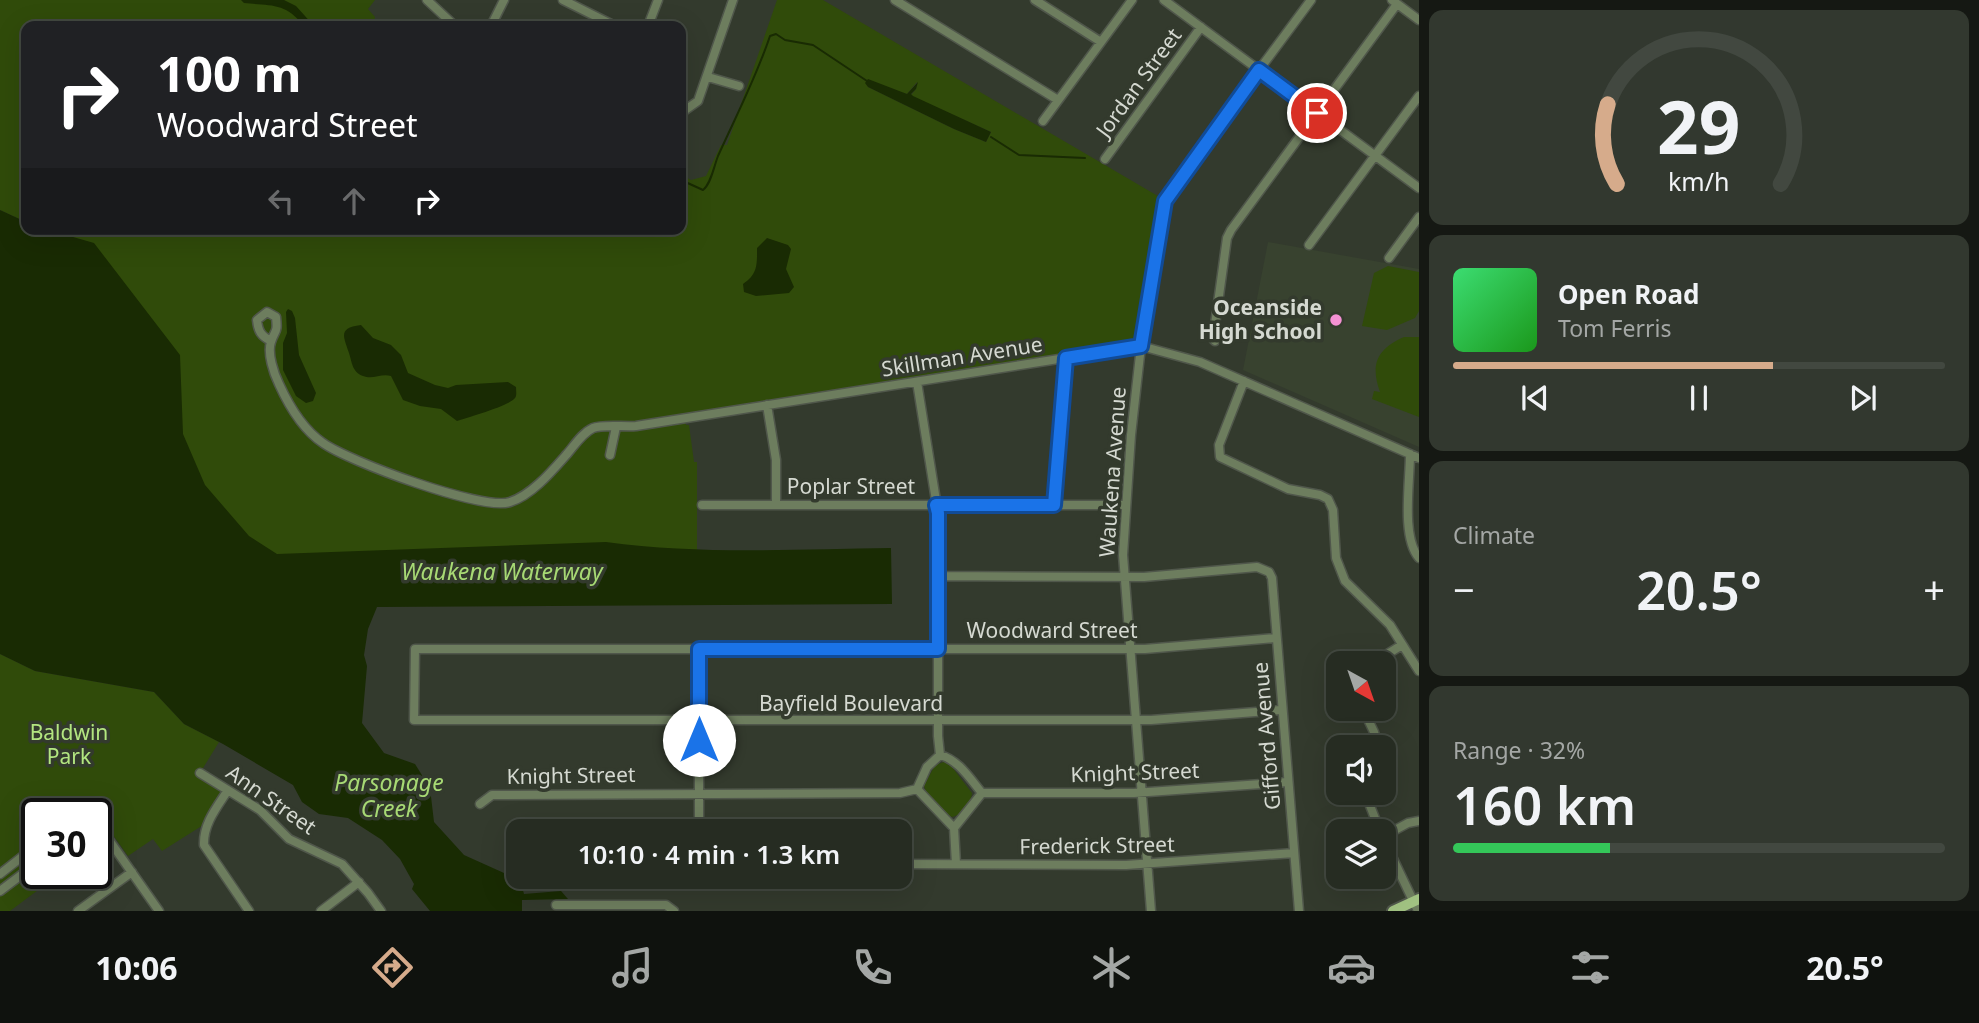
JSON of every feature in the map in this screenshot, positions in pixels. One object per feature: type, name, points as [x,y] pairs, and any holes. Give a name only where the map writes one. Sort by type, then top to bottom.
[{"type":"main road","points":[[1393,911],[1417,904]]},
{"type":"street","points":[[427,0],[450,21]]},
{"type":"street","points":[[493,21],[503,0]]},
{"type":"street","points":[[563,0],[605,21]]},
{"type":"street","points":[[650,21],[658,0]]},
{"type":"street","points":[[686,109],[698,101],[733,0]]},
{"type":"street","points":[[895,0],[1058,100]]},
{"type":"street","points":[[1035,0],[1101,42]]},
{"type":"street","points":[[1043,121],[1132,0]]},
{"type":"street","points":[[1164,0],[1419,188]]},
{"type":"street","name":"Waukena Avenue","points":[[1151,911],[1123,555],[1141,346],[1165,201],[1310,0]]},
{"type":"street","points":[[1216,341],[1213,339],[1227,238],[1395,2],[1419,20]]},
{"type":"street","name":"Jordan Street","points":[[1105,159],[1201,27]]},
{"type":"street","points":[[708,77],[739,86]]},
{"type":"street","points":[[1309,244],[1419,96]]},
{"type":"street","points":[[1389,258],[1419,217]]},
{"type":"street","name":"Skillman Avenue","points":[[271,341],[272,360],[278,383],[297,417],[309,433],[322,443],[344,455],[394,474],[489,503],[504,504],[520,498],[595,427],[636,426],[1141,346],[1200,362],[1415,456]]},
{"type":"street","points":[[1054,505],[1066,358]]},
{"type":"street","points":[[1244,381],[1219,445],[1220,457],[1287,489],[1328,499],[1333,510],[1335,552],[1339,570],[1350,587],[1390,625],[1419,671]]},
{"type":"street","points":[[917,382],[936,505],[937,721],[940,755]]},
{"type":"street","points":[[767,405],[776,460],[776,505]]},
{"type":"street","points":[[610,455],[615,427]]},
{"type":"street","points":[[1415,456],[1409,534],[1413,551],[1419,558]]},
{"type":"street","name":"Poplar Street","points":[[702,505],[1126,505]]},
{"type":"street","name":"Gifford Avenue","points":[[1125,576],[1257,567],[1269,572],[1272,578],[1298,911]]},
{"type":"street","points":[[938,576],[1125,576]]},
{"type":"street","name":"Woodward Street","points":[[421,720],[414,720],[415,649],[1130,648],[1276,638]]},
{"type":"street","points":[[1392,651],[1402,645]]},
{"type":"street","points":[[699,649],[699,819]]},
{"type":"street","name":"Bayfield Boulevard","points":[[421,720],[1136,720],[1282,710]]},
{"type":"street","points":[[940,755],[928,767],[917,789],[954,828],[956,864]]},
{"type":"street","points":[[940,755],[956,763],[982,793],[954,828]]},
{"type":"street","name":"Ann Street","points":[[200,773],[260,810],[289,839],[342,864],[381,911]]},
{"type":"street","name":"Knight Street","points":[[982,793],[1142,792],[1288,782]]},
{"type":"street","name":"Knight Street","points":[[480,804],[492,795],[900,793],[917,789]]},
{"type":"street","points":[[228,790],[208,822],[204,845],[249,911]]},
{"type":"street","points":[[1396,830],[1408,823],[1419,821]]},
{"type":"street","points":[[112,844],[159,911]]},
{"type":"street","name":"Frederick Street","points":[[912,864],[1148,864],[1294,853]]},
{"type":"street","points":[[0,874],[21,858]]},
{"type":"street","points":[[1396,862],[1417,904]]},
{"type":"street","points":[[78,911],[132,872]]},
{"type":"street","points":[[0,891],[21,875]]},
{"type":"street","points":[[321,911],[359,882]]},
{"type":"street","points":[[556,905],[666,905],[674,911]]},
{"type":"shaded area","name":"Oceanside High School","points":[[1268,242],[1419,269],[1419,447],[1243,370]]},
{"type":"green space","points":[[0,0],[375,0],[368,9],[375,17],[374,21],[21,21],[21,220],[0,210]]},
{"type":"green space","points":[[777,0],[823,0],[1163,199],[1140,345],[922,376],[685,418],[686,425],[689,425],[694,462],[697,462],[697,550],[276,558],[224,529],[53,235],[686,235],[686,177],[691,180],[706,176],[721,145],[727,145]],"holes":[[[917,82],[911,95],[991,132],[986,142],[868,87],[866,83],[907,94]]]},
{"type":"green space","points":[[1388,266],[1419,272],[1419,311],[1415,318],[1387,330],[1362,326],[1374,273]]},
{"type":"green space","points":[[1404,337],[1419,337],[1419,417],[1372,399],[1374,391],[1380,392],[1376,373],[1378,358],[1387,347]]},
{"type":"green space","name":"Baldwin Park","points":[[0,654],[35,671],[154,692],[184,724],[219,742],[200,773],[228,790],[208,822],[162,851],[153,839],[128,856],[112,836],[112,798],[21,798],[21,889],[40,889],[10,911],[0,911]]},
{"type":"green space","points":[[944,762],[952,767],[972,793],[965,808],[952,817],[935,804],[924,786],[935,765]]},
{"type":"water","points":[[241,0],[284,0],[296,6],[310,21],[300,21],[284,9],[270,5],[244,3]]},
{"type":"water","points":[[868,79],[907,94],[918,82],[911,94],[913,96],[991,132],[986,142],[954,129],[868,87],[865,83]]},
{"type":"water","points":[[0,210],[21,220],[21,235],[66,235],[94,243],[180,355],[183,434],[205,485],[249,536],[277,554],[606,542],[712,550],[891,548],[892,604],[377,607],[368,629],[364,655],[367,666],[362,723],[384,753],[415,764],[430,788],[434,822],[464,855],[506,875],[506,889],[523,889],[524,894],[561,891],[568,899],[522,900],[522,911],[430,911],[412,889],[414,884],[400,859],[382,840],[348,818],[319,814],[302,802],[293,785],[184,724],[154,692],[35,671],[0,654]]},
{"type":"water","points":[[767,238],[788,245],[791,249],[786,269],[794,287],[789,293],[756,296],[744,292],[743,284],[756,268],[757,248]]},
{"type":"water","points":[[288,309],[295,318],[299,355],[316,393],[313,401],[306,403],[296,396],[283,370],[283,343],[287,333]]},
{"type":"water","points":[[361,325],[373,338],[391,345],[401,355],[408,373],[448,388],[456,385],[508,382],[516,387],[516,397],[497,408],[457,421],[441,409],[403,400],[391,376],[367,377],[355,369],[344,334],[348,328]]},
{"type":"waterway","points":[[686,182],[703,190],[708,184],[770,36],[776,34],[785,40],[813,45],[867,81]]},
{"type":"waterway","points":[[991,137],[1019,155],[1085,158]]},
{"type":"place","name":"Oceanside High School","points":[[1336,320]]},
{"type":"route","points":[[699,740],[699,649],[938,649],[936,505],[1054,505],[1066,358],[1141,346],[1161,214],[1171,190],[1259,70],[1317,113]]},
{"type":"water label","name":"Waukena Waterway","points":[[502,572]]},
{"type":"water label","name":"Parsonage Creek","points":[[389,796]]}]
